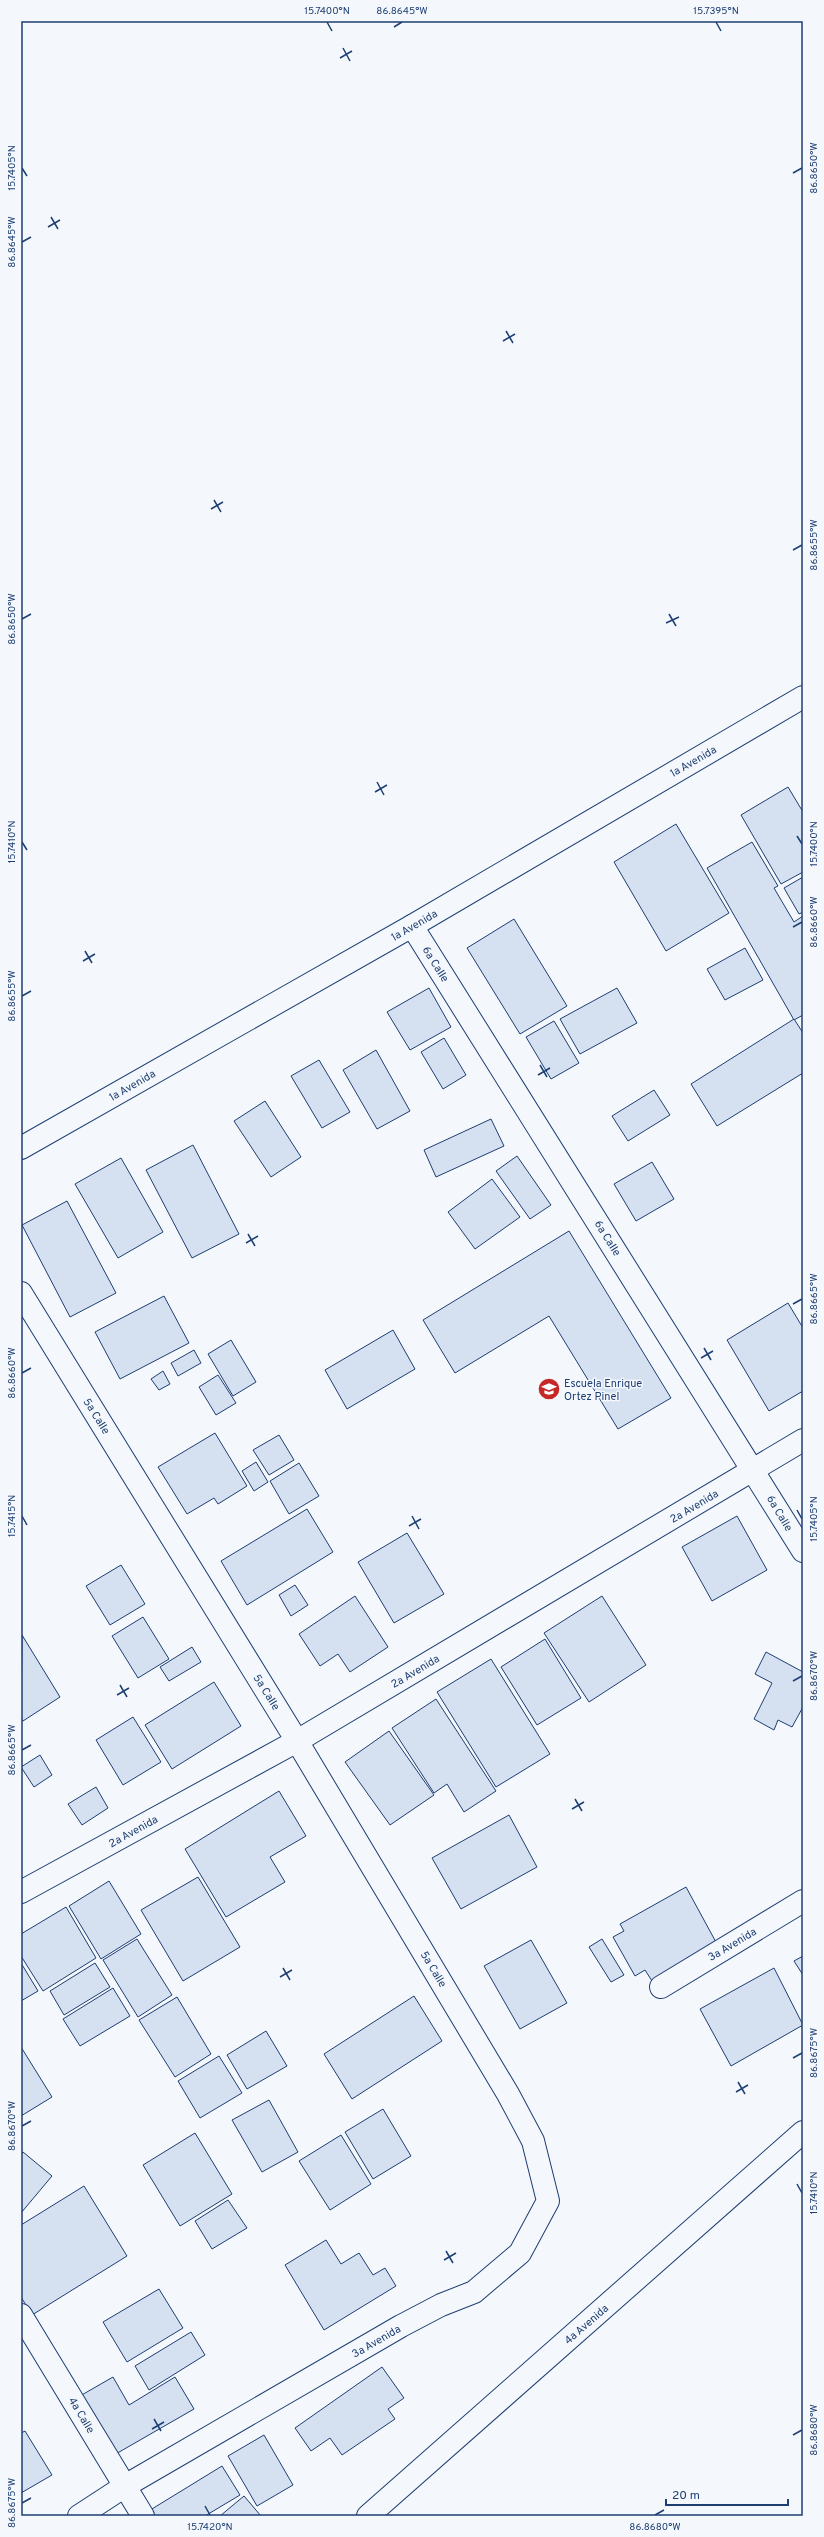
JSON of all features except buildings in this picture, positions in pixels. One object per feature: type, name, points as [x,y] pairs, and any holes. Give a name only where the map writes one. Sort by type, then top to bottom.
[{"type":"street","name":"1a Avenida","points":[[21,1148],[412,926],[803,697]]},
{"type":"street","name":"6a Calle","points":[[412,926],[754,1470],[803,1551]]},
{"type":"street","name":"5a Calle","points":[[21,1293],[297,1742],[508,2094]]},
{"type":"street","name":"2a Avenida","points":[[21,1892],[297,1742],[803,1440]]},
{"type":"street","name":"3a Avenida","points":[[661,1987],[803,1901]]},
{"type":"street","name":"3a Avenida","points":[[79,2516],[125,2486],[401,2326],[441,2305],[474,2292],[520,2254],[548,2201],[533,2141],[508,2094]]},
{"type":"street","name":"4a Avenida","points":[[368,2516],[803,2132]]},
{"type":"street","name":"4a Calle","points":[[21,2315],[143,2516]]},
{"type":"place","name":"Escuela Enrique Ortez Pinel","points":[[549,1389]]}]
